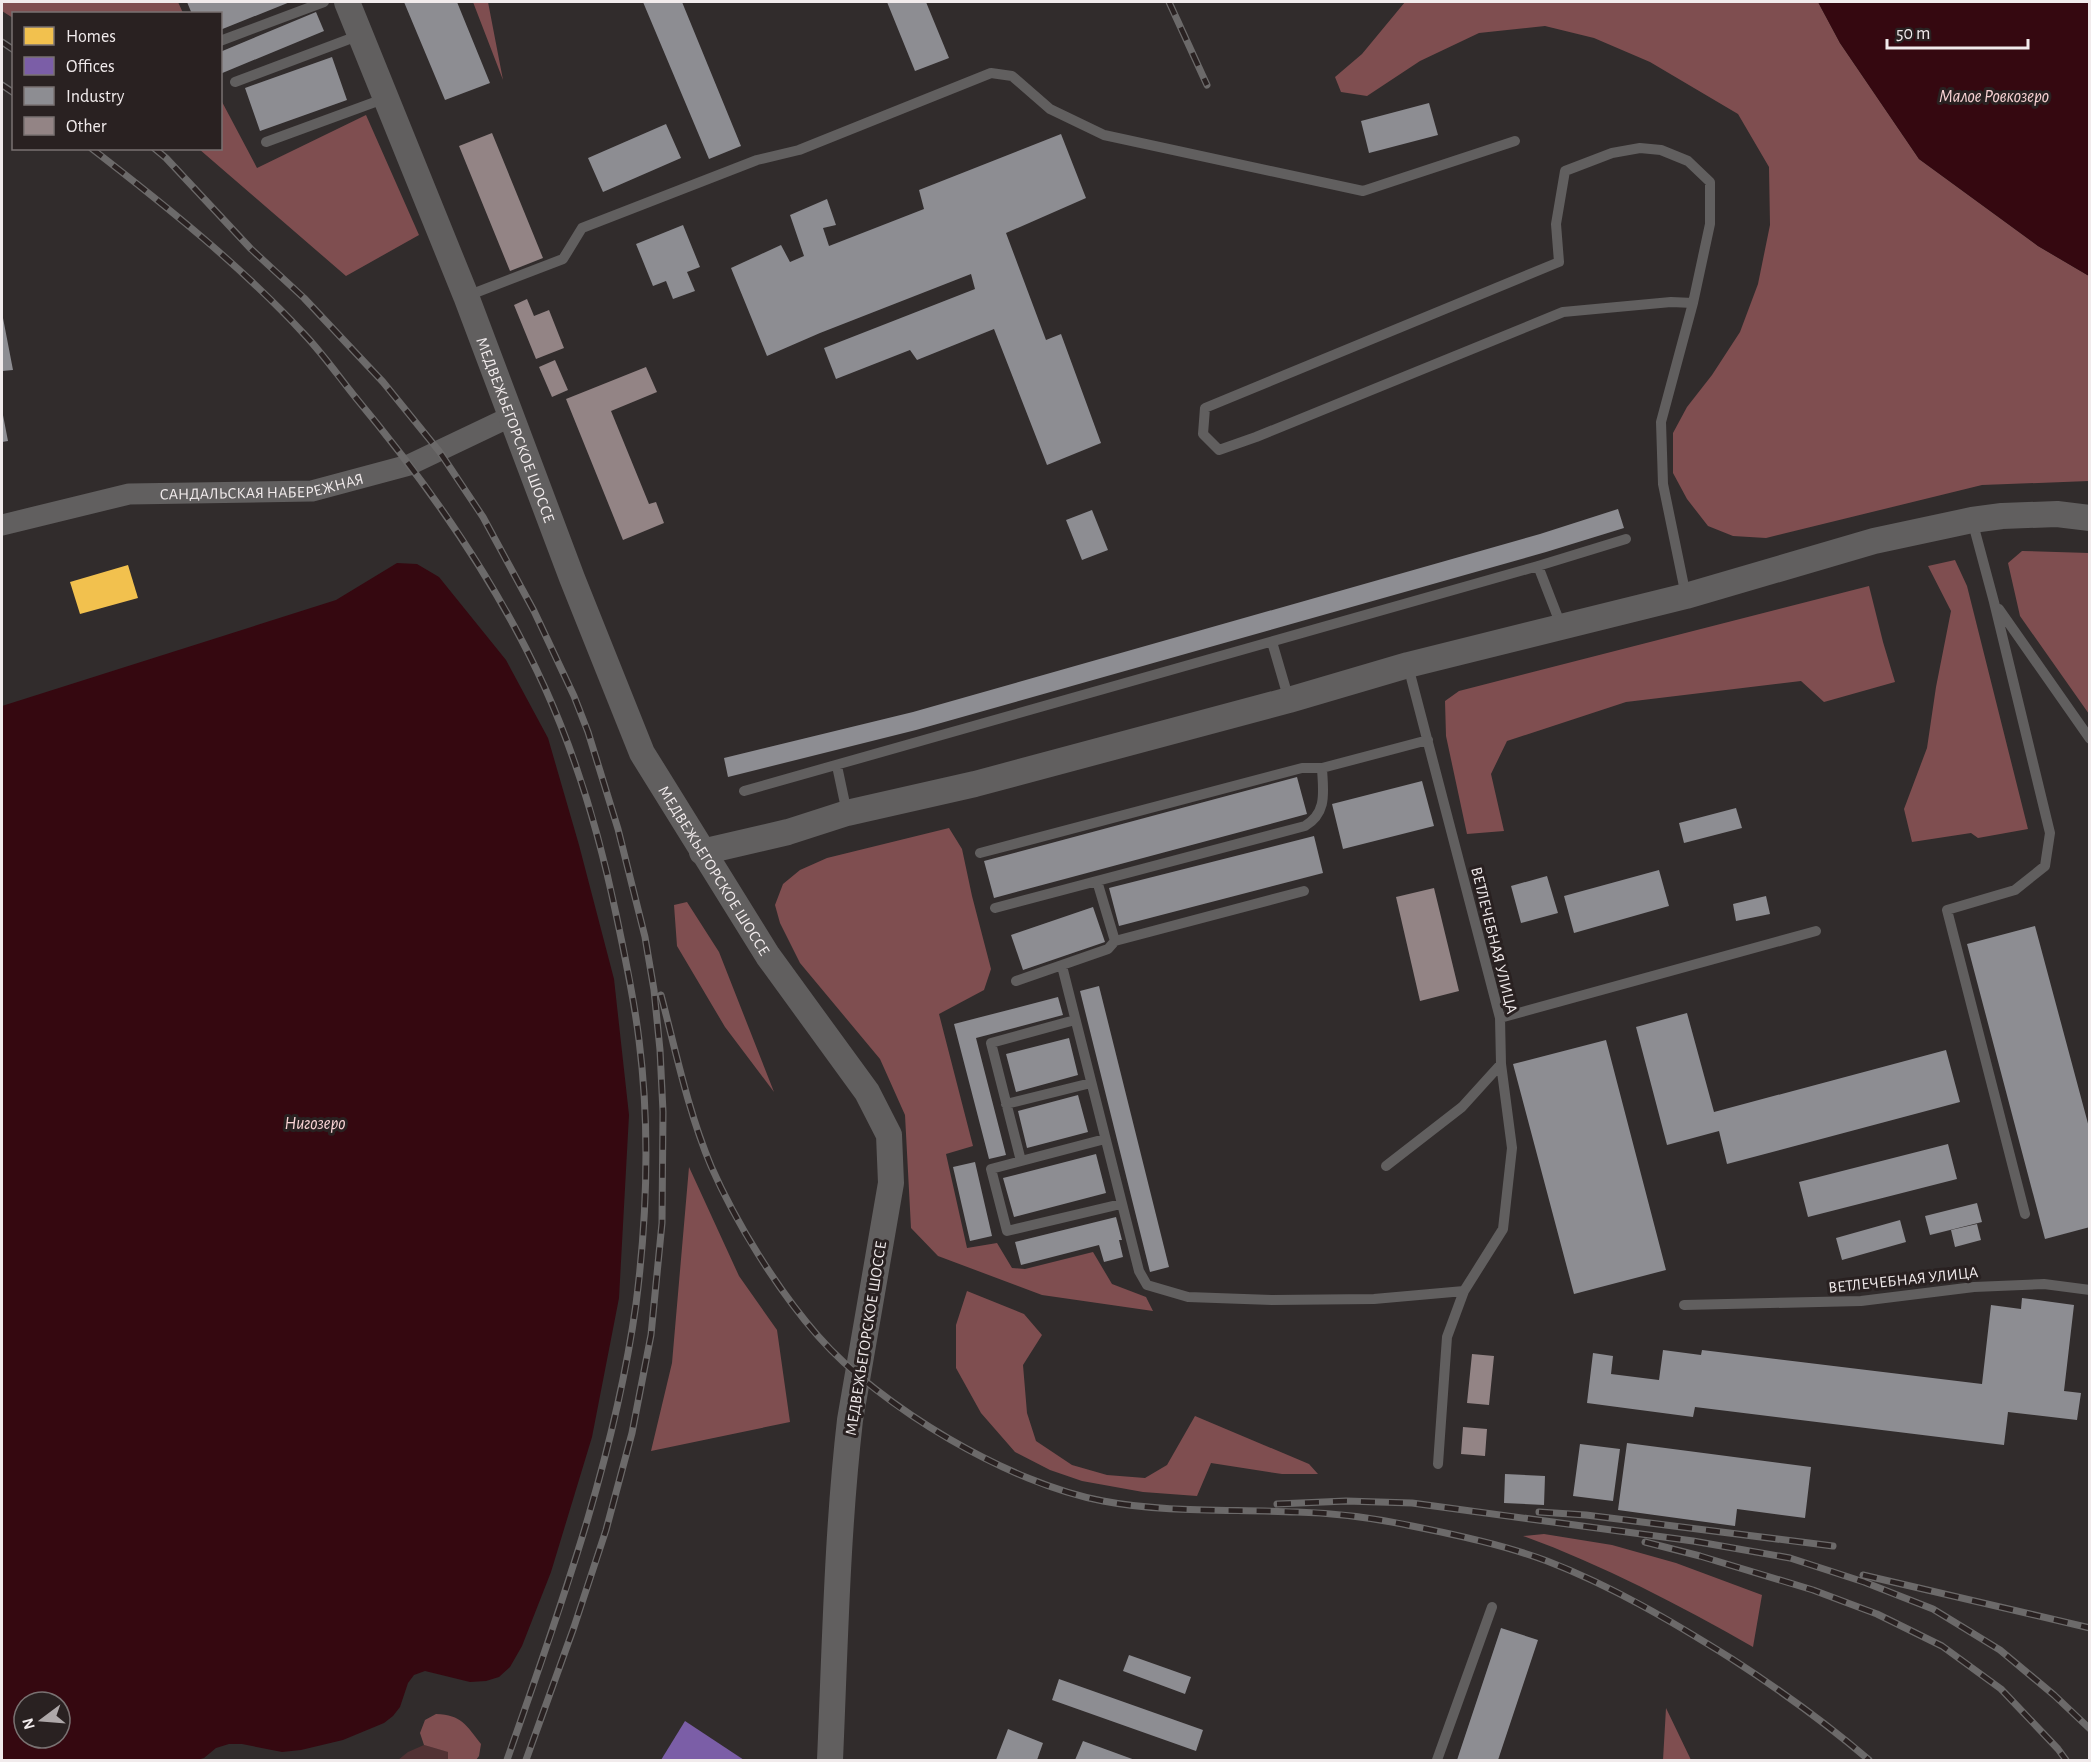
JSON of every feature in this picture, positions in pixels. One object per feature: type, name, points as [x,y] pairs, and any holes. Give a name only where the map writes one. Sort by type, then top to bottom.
[{"type":"street","name":"МЕДВЕЖЬЕГОРСКОЕ ШОССЕ","points":[[347,2],[466,296],[572,578],[642,753],[768,956],[867,1092],[889,1135],[891,1183],[845,1458],[830,1761]]},
{"type":"street","name":"САНДАЛЬСКАЯ НАБЕРЕЖНАЯ","points":[[2,525],[129,494],[312,491],[410,465],[512,416]]},
{"type":"street","points":[[702,852],[788,832],[847,813],[975,784],[1289,700],[1408,665],[1686,597],[1874,541],[1972,520],[2002,516],[2046,514],[2090,518]]},
{"type":"lane","points":[[222,40],[324,2]]},
{"type":"lane","points":[[235,82],[360,35]]},
{"type":"lane","points":[[466,296],[563,258],[582,228],[757,160],[799,150],[991,73],[1012,76],[1050,110],[1104,135],[1363,191],[1515,141]]},
{"type":"lane","points":[[266,142],[386,98]]},
{"type":"lane","points":[[1686,597],[1663,484],[1661,422],[1693,303],[1710,224],[1710,182],[1688,161],[1661,150],[1640,148],[1612,153],[1565,171],[1556,224],[1559,262],[1204,408],[1203,434],[1219,450],[1563,312],[1671,302],[1693,303]]},
{"type":"lane","points":[[1972,520],[2050,833],[2045,866],[2015,890],[1947,910],[2025,1215]]},
{"type":"lane","points":[[744,791],[1626,539]]},
{"type":"lane","points":[[1538,566],[1562,628]]},
{"type":"lane","points":[[1994,603],[2090,739]]},
{"type":"lane","points":[[1272,642],[1289,700]]},
{"type":"lane","name":"ВЕТЛЕЧЕБНАЯ УЛИЦА","points":[[1408,665],[1500,1018],[1501,1064],[1512,1148],[1503,1229],[1464,1291],[1447,1337],[1438,1464]]},
{"type":"lane","points":[[980,853],[1302,768],[1322,768],[1428,740]]},
{"type":"lane","points":[[837,766],[847,813]]},
{"type":"lane","points":[[995,908],[1305,826],[1314,820],[1323,803],[1322,768]]},
{"type":"lane","points":[[1097,881],[1115,941]]},
{"type":"lane","points":[[1016,981],[1108,950],[1115,941],[1304,891]]},
{"type":"lane","points":[[1500,1018],[1816,931]]},
{"type":"lane","points":[[1062,966],[1138,1271],[1147,1285],[1188,1297],[1272,1300],[1374,1299],[1464,1291]]},
{"type":"lane","points":[[1021,1161],[991,1043],[1075,1020]]},
{"type":"lane","points":[[1386,1166],[1462,1107],[1501,1064]]},
{"type":"lane","points":[[1006,1104],[1091,1083]]},
{"type":"lane","points":[[1105,1139],[991,1169],[1007,1231],[1121,1204]]},
{"type":"lane","name":"ВЕТЛЕЧЕБНАЯ УЛИЦА","points":[[1684,1305],[1861,1301],[1974,1287],[2044,1284],[2090,1290]]},
{"type":"lane","points":[[1437,1761],[1492,1607]]},
{"type":"shaded area","points":[[2,2],[178,2],[183,12],[12,12],[12,17],[2,11]]},
{"type":"shaded area","points":[[473,2],[488,2],[503,80]]},
{"type":"shaded area","points":[[1405,2],[1818,2],[1840,43],[1919,159],[2038,246],[2089,276],[2089,481],[1982,485],[1766,538],[1733,536],[1708,526],[1687,499],[1673,473],[1673,433],[1687,407],[1712,375],[1740,332],[1758,284],[1770,225],[1769,167],[1738,114],[1650,62],[1594,38],[1545,26],[1479,33],[1420,61],[1367,96],[1341,92],[1335,77],[1362,54]]},
{"type":"shaded area","points":[[222,102],[257,168],[366,115],[419,235],[346,276],[200,150],[222,150]]},
{"type":"shaded area","points":[[2022,551],[2089,553],[2089,714],[2020,616],[2008,563]]},
{"type":"shaded area","points":[[1955,560],[1967,586],[2028,829],[1978,838],[1971,833],[1912,842],[1904,809],[1927,748],[1951,611],[1928,566]]},
{"type":"shaded area","points":[[1869,586],[1895,682],[1824,702],[1801,681],[1626,702],[1507,741],[1491,774],[1504,831],[1467,834],[1446,736],[1445,701],[1459,691]]},
{"type":"shaded area","points":[[949,828],[962,849],[991,969],[984,990],[939,1014],[973,1146],[946,1154],[967,1248],[997,1243],[1012,1268],[1025,1269],[1093,1252],[1112,1284],[1146,1297],[1153,1311],[1042,1295],[938,1256],[911,1228],[905,1115],[880,1059],[800,963],[780,923],[775,905],[783,884],[800,870],[827,858]]},
{"type":"shaded area","points":[[687,902],[719,952],[774,1092],[725,1027],[677,946],[674,905]]},
{"type":"shaded area","points":[[689,1167],[739,1276],[777,1330],[790,1422],[651,1451],[672,1363]]},
{"type":"shaded area","points":[[967,1291],[1024,1314],[1042,1335],[1023,1365],[1027,1413],[1036,1441],[1072,1465],[1107,1475],[1145,1478],[1167,1465],[1195,1416],[1309,1464],[1318,1474],[1282,1474],[1211,1463],[1197,1496],[1143,1492],[1082,1481],[1050,1470],[1015,1452],[981,1413],[956,1368],[956,1325]]},
{"type":"shaded area","points":[[1544,1534],[1612,1545],[1676,1563],[1762,1595],[1753,1647],[1640,1587],[1553,1547],[1523,1536]]},
{"type":"shaded area","points":[[1666,1708],[1691,1760],[1663,1760]]},
{"type":"shaded area","points":[[436,1714],[452,1716],[467,1726],[481,1744],[476,1760],[448,1760],[448,1752],[424,1745],[420,1733],[425,1720]]},
{"type":"shaded area","points":[[424,1745],[449,1752],[448,1760],[398,1760],[408,1752]]},
{"type":"water","name":"Малое Ровкозеро","points":[[1818,2],[2089,2],[2089,276],[2038,246],[1919,159],[1840,43]]},
{"type":"water","name":"Нигозеро","points":[[397,563],[417,564],[439,577],[506,660],[548,738],[614,979],[629,1115],[619,1298],[592,1437],[551,1572],[522,1646],[510,1667],[499,1677],[470,1682],[425,1671],[414,1675],[408,1683],[400,1707],[384,1723],[343,1740],[301,1750],[282,1752],[242,1744],[229,1744],[216,1748],[204,1758],[197,1760],[2,1760],[2,706],[336,600]]},
{"type":"building: Homes","points":[[128,565],[138,598],[80,614],[70,582]]},
{"type":"building: Offices","points":[[685,1721],[744,1760],[661,1760]]},
{"type":"building: Industry","points":[[187,2],[290,2],[222,29],[222,12],[191,12]]},
{"type":"building: Industry","points":[[404,2],[457,2],[490,83],[445,100]]},
{"type":"building: Industry","points":[[643,2],[682,2],[741,146],[709,159]]},
{"type":"building: Industry","points":[[887,2],[926,2],[949,58],[915,71]]},
{"type":"building: Industry","points":[[316,12],[324,31],[222,73],[222,51]]},
{"type":"building: Industry","points":[[332,57],[347,100],[260,131],[245,88]]},
{"type":"building: Industry","points":[[1429,103],[1438,135],[1369,153],[1361,121]]},
{"type":"building: Industry","points":[[666,124],[681,158],[603,192],[588,158]]},
{"type":"building: Industry","points":[[1061,134],[1086,198],[1006,233],[1046,340],[1061,334],[1101,443],[1047,465],[994,329],[917,360],[910,350],[836,379],[824,348],[975,289],[971,274],[767,356],[731,268],[781,245],[790,262],[804,256],[790,215],[827,199],[836,225],[823,228],[829,246],[924,209],[919,190]]},
{"type":"building: Industry","points":[[683,225],[700,267],[687,272],[695,291],[673,299],[666,281],[653,286],[636,244]]},
{"type":"building: Industry","points":[[2,319],[13,370],[2,371]]},
{"type":"building: Industry","points":[[2,410],[8,441],[2,442]]},
{"type":"building: Industry","points":[[1618,509],[1624,528],[1546,552],[916,730],[728,777],[724,758],[913,712],[1540,534]]},
{"type":"building: Industry","points":[[1092,510],[1108,550],[1082,560],[1066,520]]},
{"type":"building: Industry","points":[[1297,777],[1307,814],[994,898],[984,861]]},
{"type":"building: Industry","points":[[1422,781],[1434,826],[1343,849],[1332,804]]},
{"type":"building: Industry","points":[[1736,808],[1742,828],[1684,843],[1679,823]]},
{"type":"building: Industry","points":[[1314,836],[1323,873],[1119,926],[1109,888]]},
{"type":"building: Industry","points":[[1659,870],[1669,906],[1574,933],[1564,896]]},
{"type":"building: Industry","points":[[1547,876],[1558,913],[1521,923],[1511,886]]},
{"type":"building: Industry","points":[[1766,896],[1770,914],[1736,921],[1733,904]]},
{"type":"building: Industry","points":[[1093,907],[1105,942],[1023,970],[1011,935]]},
{"type":"building: Industry","points":[[2035,926],[2090,1131],[2090,1227],[2045,1239],[1967,944]]},
{"type":"building: Industry","points":[[1099,986],[1169,1267],[1150,1272],[1080,991]]},
{"type":"building: Industry","points":[[1058,997],[1063,1015],[976,1038],[1006,1155],[989,1159],[954,1024]]},
{"type":"building: Industry","points":[[1687,1013],[1714,1112],[1946,1050],[1960,1102],[1727,1164],[1719,1131],[1667,1145],[1636,1027]]},
{"type":"building: Industry","points":[[1069,1038],[1078,1075],[1016,1092],[1006,1054]]},
{"type":"building: Industry","points":[[1606,1040],[1666,1270],[1574,1294],[1513,1064]]},
{"type":"building: Industry","points":[[1078,1095],[1088,1132],[1027,1148],[1018,1111]]},
{"type":"building: Industry","points":[[1948,1144],[1957,1179],[1808,1217],[1799,1182]]},
{"type":"building: Industry","points":[[1096,1154],[1106,1193],[1014,1217],[1003,1178]]},
{"type":"building: Industry","points":[[975,1162],[992,1236],[970,1241],[953,1167]]},
{"type":"building: Industry","points":[[1977,1203],[1982,1222],[1930,1235],[1925,1216]]},
{"type":"building: Industry","points":[[1116,1217],[1122,1240],[1119,1240],[1123,1257],[1104,1262],[1099,1245],[1021,1265],[1015,1242]]},
{"type":"building: Industry","points":[[1900,1220],[1906,1242],[1842,1260],[1836,1238]]},
{"type":"building: Industry","points":[[1977,1224],[1981,1240],[1955,1247],[1951,1230]]},
{"type":"building: Industry","points":[[2022,1298],[2074,1305],[2064,1391],[2081,1393],[2077,1420],[2008,1412],[2004,1445],[1695,1407],[1693,1417],[1587,1403],[1593,1353],[1613,1356],[1611,1374],[1659,1380],[1663,1350],[1701,1355],[1702,1350],[1982,1384],[1991,1305],[2021,1309]]},
{"type":"building: Industry","points":[[1627,1443],[1811,1467],[1805,1518],[1737,1509],[1735,1526],[1618,1510]]},
{"type":"building: Industry","points":[[1580,1444],[1620,1449],[1613,1501],[1573,1496]]},
{"type":"building: Industry","points":[[1505,1474],[1545,1476],[1544,1505],[1504,1503]]},
{"type":"building: Industry","points":[[1501,1628],[1538,1640],[1498,1760],[1457,1760]]},
{"type":"building: Industry","points":[[1129,1655],[1191,1677],[1185,1694],[1123,1671]]},
{"type":"building: Industry","points":[[1059,1679],[1203,1730],[1196,1751],[1052,1700]]},
{"type":"building: Industry","points":[[1008,1729],[1043,1743],[1037,1760],[996,1760]]},
{"type":"building: Industry","points":[[1083,1741],[1135,1760],[1075,1760]]},
{"type":"building: Other","points":[[492,133],[543,258],[510,271],[459,146]]},
{"type":"building: Other","points":[[527,299],[534,316],[549,310],[564,348],[536,359],[514,305]]},
{"type":"building: Other","points":[[555,360],[568,390],[552,397],[539,367]]},
{"type":"building: Other","points":[[646,367],[657,392],[611,411],[649,504],[656,502],[664,523],[623,540],[566,399]]},
{"type":"building: Other","points":[[1434,888],[1459,991],[1420,1001],[1396,897]]},
{"type":"building: Other","points":[[1472,1354],[1494,1356],[1489,1405],[1467,1403]]},
{"type":"building: Other","points":[[1463,1427],[1487,1429],[1485,1456],[1461,1454]]},
{"type":"railway","points":[[1169,2],[1207,85]]},
{"type":"railway","points":[[2,42],[12,49]]},
{"type":"railway","points":[[2,85],[12,92]]},
{"type":"railway","points":[[94,150],[202,237],[280,309],[311,342],[436,501],[506,610],[545,688],[578,771],[603,856],[632,993],[645,1106],[645,1206],[640,1272],[626,1363],[599,1478],[565,1592],[507,1760]]},
{"type":"railway","points":[[156,150],[251,249],[304,298],[383,382],[439,451],[483,517],[534,611],[574,696],[588,732],[618,829],[645,937],[654,990],[663,1112],[662,1223],[651,1335],[632,1433],[606,1530],[526,1760]]},
{"type":"railway","points":[[661,995],[683,1081],[703,1145],[721,1188],[745,1232],[773,1277],[818,1336],[844,1363],[911,1415],[949,1439],[1028,1478],[1067,1492],[1103,1501],[1175,1509],[1355,1516],[1463,1537],[1547,1561],[1619,1593],[1710,1645],[1802,1707],[1869,1760]]},
{"type":"railway","points":[[1277,1504],[1346,1501],[1412,1503],[1693,1541],[1790,1558],[1864,1582],[1933,1609],[2000,1650],[2054,1695],[2090,1729]]},
{"type":"railway","points":[[1539,1512],[1586,1515],[1833,1546]]},
{"type":"railway","points":[[1645,1542],[1813,1590],[1877,1614],[1942,1646],[2001,1689],[2066,1760]]},
{"type":"railway","points":[[1863,1575],[2090,1628]]}]
